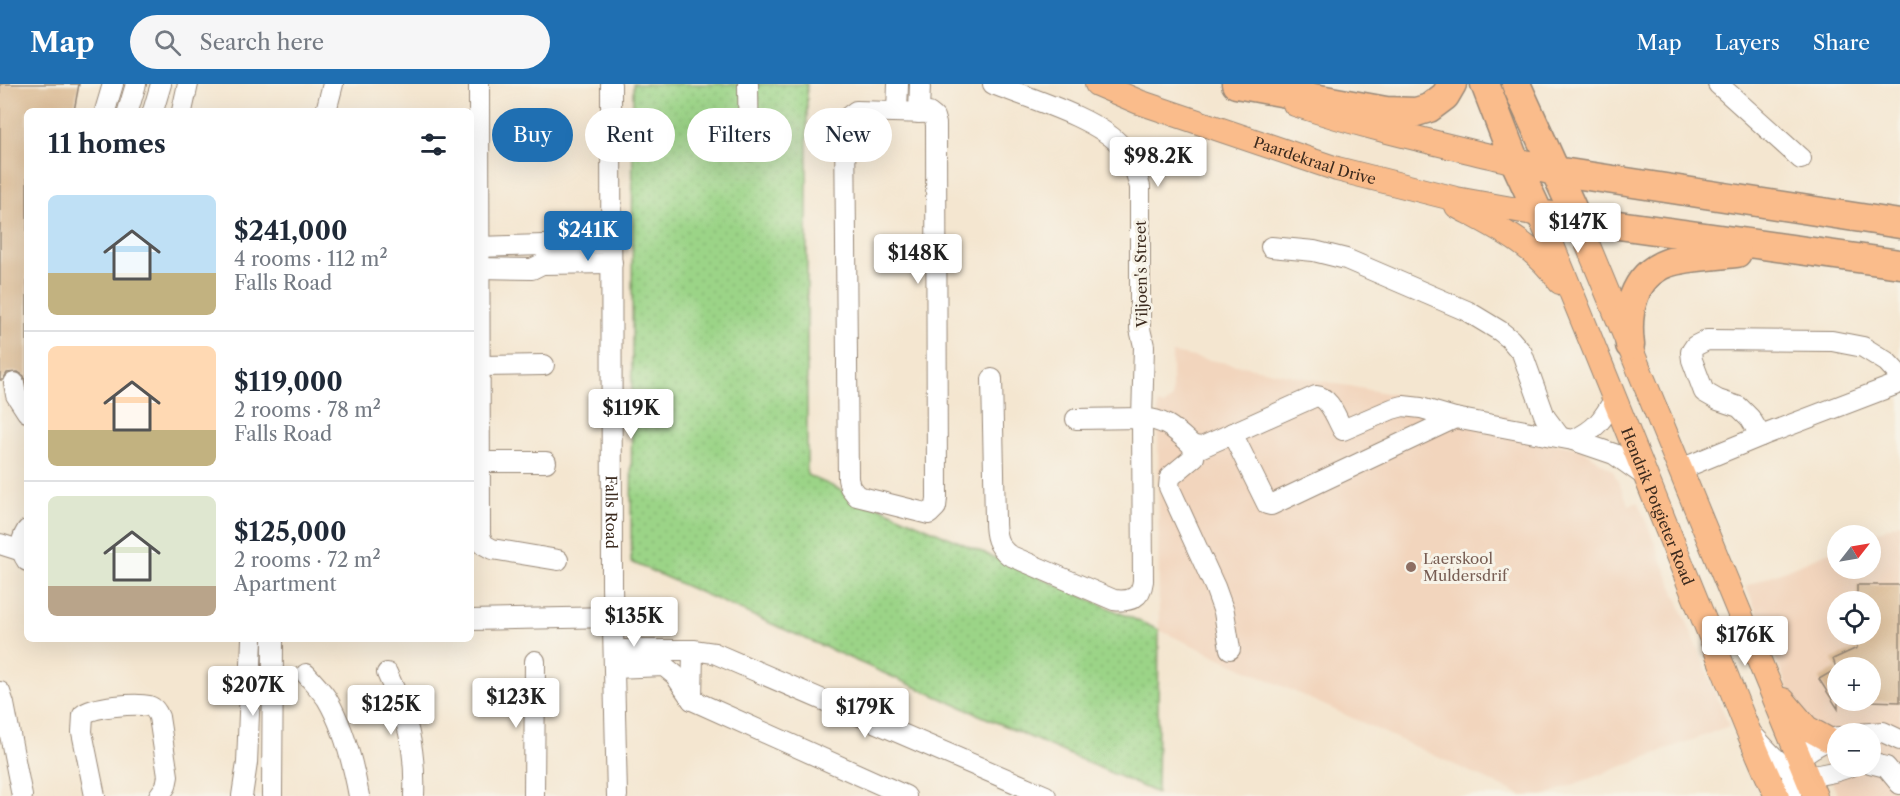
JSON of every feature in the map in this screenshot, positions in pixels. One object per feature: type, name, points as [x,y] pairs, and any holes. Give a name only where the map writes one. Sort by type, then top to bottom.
[{"type":"highway","points":[[1234,84],[1386,111],[1416,112],[1429,108],[1445,96],[1452,84]]},
{"type":"highway","points":[[1485,84],[1515,162],[1539,214],[1900,264]]},
{"type":"highway","points":[[1516,84],[1577,219]]},
{"type":"highway","points":[[1515,162],[1555,171],[1900,224]]},
{"type":"highway","points":[[1630,345],[1628,327],[1630,308],[1635,292],[1652,272],[1667,263],[1772,248]]},
{"type":"main road","name":"Paardekraal Drive","points":[[1097,84],[1160,109],[1337,169],[1431,193],[1539,214]]},
{"type":"main road","points":[[1234,84],[1326,115],[1515,162]]},
{"type":"main road","points":[[1431,193],[1512,235],[1530,249],[1552,270],[1578,309]]},
{"type":"main road","name":"Hendrik Potgieter Road","points":[[1539,214],[1777,796]]},
{"type":"main road","points":[[1577,219],[1768,682],[1803,775]]},
{"type":"main road","points":[[1768,682],[1807,728],[1827,736]]},
{"type":"street","points":[[106,108],[113,84]]},
{"type":"street","points":[[129,108],[136,84]]},
{"type":"street","points":[[154,108],[160,84]]},
{"type":"street","points":[[183,108],[188,84]]},
{"type":"street","points":[[327,108],[333,84]]},
{"type":"street","points":[[479,84],[477,258],[479,462],[475,483],[480,534],[483,544],[492,549],[558,560]]},
{"type":"street","name":"Falls Road","points":[[611,84],[613,617],[617,796]]},
{"type":"street","points":[[748,84],[749,108]]},
{"type":"street","points":[[897,112],[898,84]]},
{"type":"street","points":[[919,112],[920,84]]},
{"type":"street","name":"Viljoen's Street","points":[[992,379],[994,520],[999,544],[1010,555],[1114,600],[1132,600],[1142,590],[1150,419],[1144,346],[1140,329],[1140,187],[1134,166],[1123,148],[1107,133],[1088,122],[993,84]]},
{"type":"street","points":[[1718,84],[1802,159]]},
{"type":"street","points":[[856,111],[919,112],[929,113],[934,117],[936,124],[937,498],[936,507],[929,514],[857,496],[850,487],[848,479],[845,123],[848,117],[856,111]]},
{"type":"street","points":[[477,258],[542,244],[612,253]]},
{"type":"street","points":[[542,244],[543,264]]},
{"type":"street","points":[[1271,247],[1314,251],[1346,259],[1467,311],[1500,331],[1522,353],[1545,417],[1566,438]]},
{"type":"street","points":[[477,258],[532,269],[543,264],[612,253]]},
{"type":"street","points":[[1761,436],[1750,418],[1739,407],[1718,400],[1704,392],[1691,352],[1700,342],[1707,340],[1832,341],[1863,347],[1887,362],[1900,376]]},
{"type":"street","points":[[479,366],[544,365]]},
{"type":"street","points":[[1681,469],[1900,383]]},
{"type":"street","points":[[21,389],[16,395],[24,407]]},
{"type":"street","points":[[1076,419],[1150,419],[1168,424],[1193,446],[1202,447],[1316,396],[1327,400],[1343,430],[1403,406],[1421,408],[1455,418],[1566,438],[1614,454],[1646,476]]},
{"type":"street","points":[[1566,438],[1590,433],[1603,419],[1615,398]]},
{"type":"street","points":[[1403,406],[1418,414],[1426,432]]},
{"type":"street","points":[[1233,433],[1267,504],[1271,505],[1455,418]]},
{"type":"street","points":[[1193,446],[1194,457],[1170,477],[1169,486],[1218,595],[1224,612],[1230,649]]},
{"type":"street","points":[[479,462],[546,462]]},
{"type":"street","points":[[24,536],[21,543],[24,556]]},
{"type":"street","points":[[0,544],[24,556]]},
{"type":"street","points":[[474,620],[613,617]]},
{"type":"street","points":[[242,796],[247,763],[252,642]]},
{"type":"street","points":[[272,796],[273,642]]},
{"type":"street","points":[[614,659],[644,658],[693,650],[714,653],[1046,796]]},
{"type":"street","points":[[692,700],[693,650]]},
{"type":"street","points":[[644,658],[668,668],[692,700],[906,796]]},
{"type":"street","points":[[534,796],[535,661]]},
{"type":"street","points":[[387,673],[406,716],[413,744],[414,796]]},
{"type":"street","points":[[306,674],[326,698],[341,728],[354,767],[359,796]]},
{"type":"street","points":[[0,692],[22,796]]},
{"type":"street","points":[[95,796],[82,732],[83,715],[102,707],[149,706],[159,717],[168,766],[166,786],[159,796]]},
{"type":"street","points":[[1747,727],[1770,753],[1803,775],[1827,773]]},
{"type":"street","points":[[1881,732],[1900,740]]},
{"type":"street","points":[[1791,796],[1803,775],[1827,744]]},
{"type":"street","points":[[1881,766],[1886,767],[1900,784]]},
{"type":"shaded area","name":"Laerskool Muldersdrif","points":[[1172,353],[1509,416],[1506,434],[1582,449],[1613,471],[1629,505],[1638,502],[1729,726],[1543,796],[1523,796],[1159,630],[1158,404],[1164,406],[1172,399]]},
{"type":"shaded area","points":[[1900,523],[1900,796],[1838,796],[1830,777],[1881,777],[1881,723],[1827,723],[1827,770],[1803,714],[1792,699],[1746,586],[1827,553],[1827,579],[1881,579],[1881,531]]},
{"type":"green space","points":[[633,84],[807,84],[807,108],[804,108],[804,162],[807,162],[807,475],[1159,630],[1157,793],[631,562],[633,162],[675,162],[675,108],[633,108]]},
{"type":"building","points":[[0,84],[79,84],[75,108],[24,108],[24,376],[18,372],[7,373],[3,380],[0,380]]},
{"type":"building","points":[[1857,585],[1900,585],[1900,702],[1881,701],[1881,657],[1837,657],[1857,648],[1857,645],[1881,645],[1881,591],[1857,591]]},
{"type":"building","points":[[1827,674],[1827,692],[1819,679]]},
{"type":"place","name":"Laerskool Muldersdrif","points":[[1411,567]]}]
